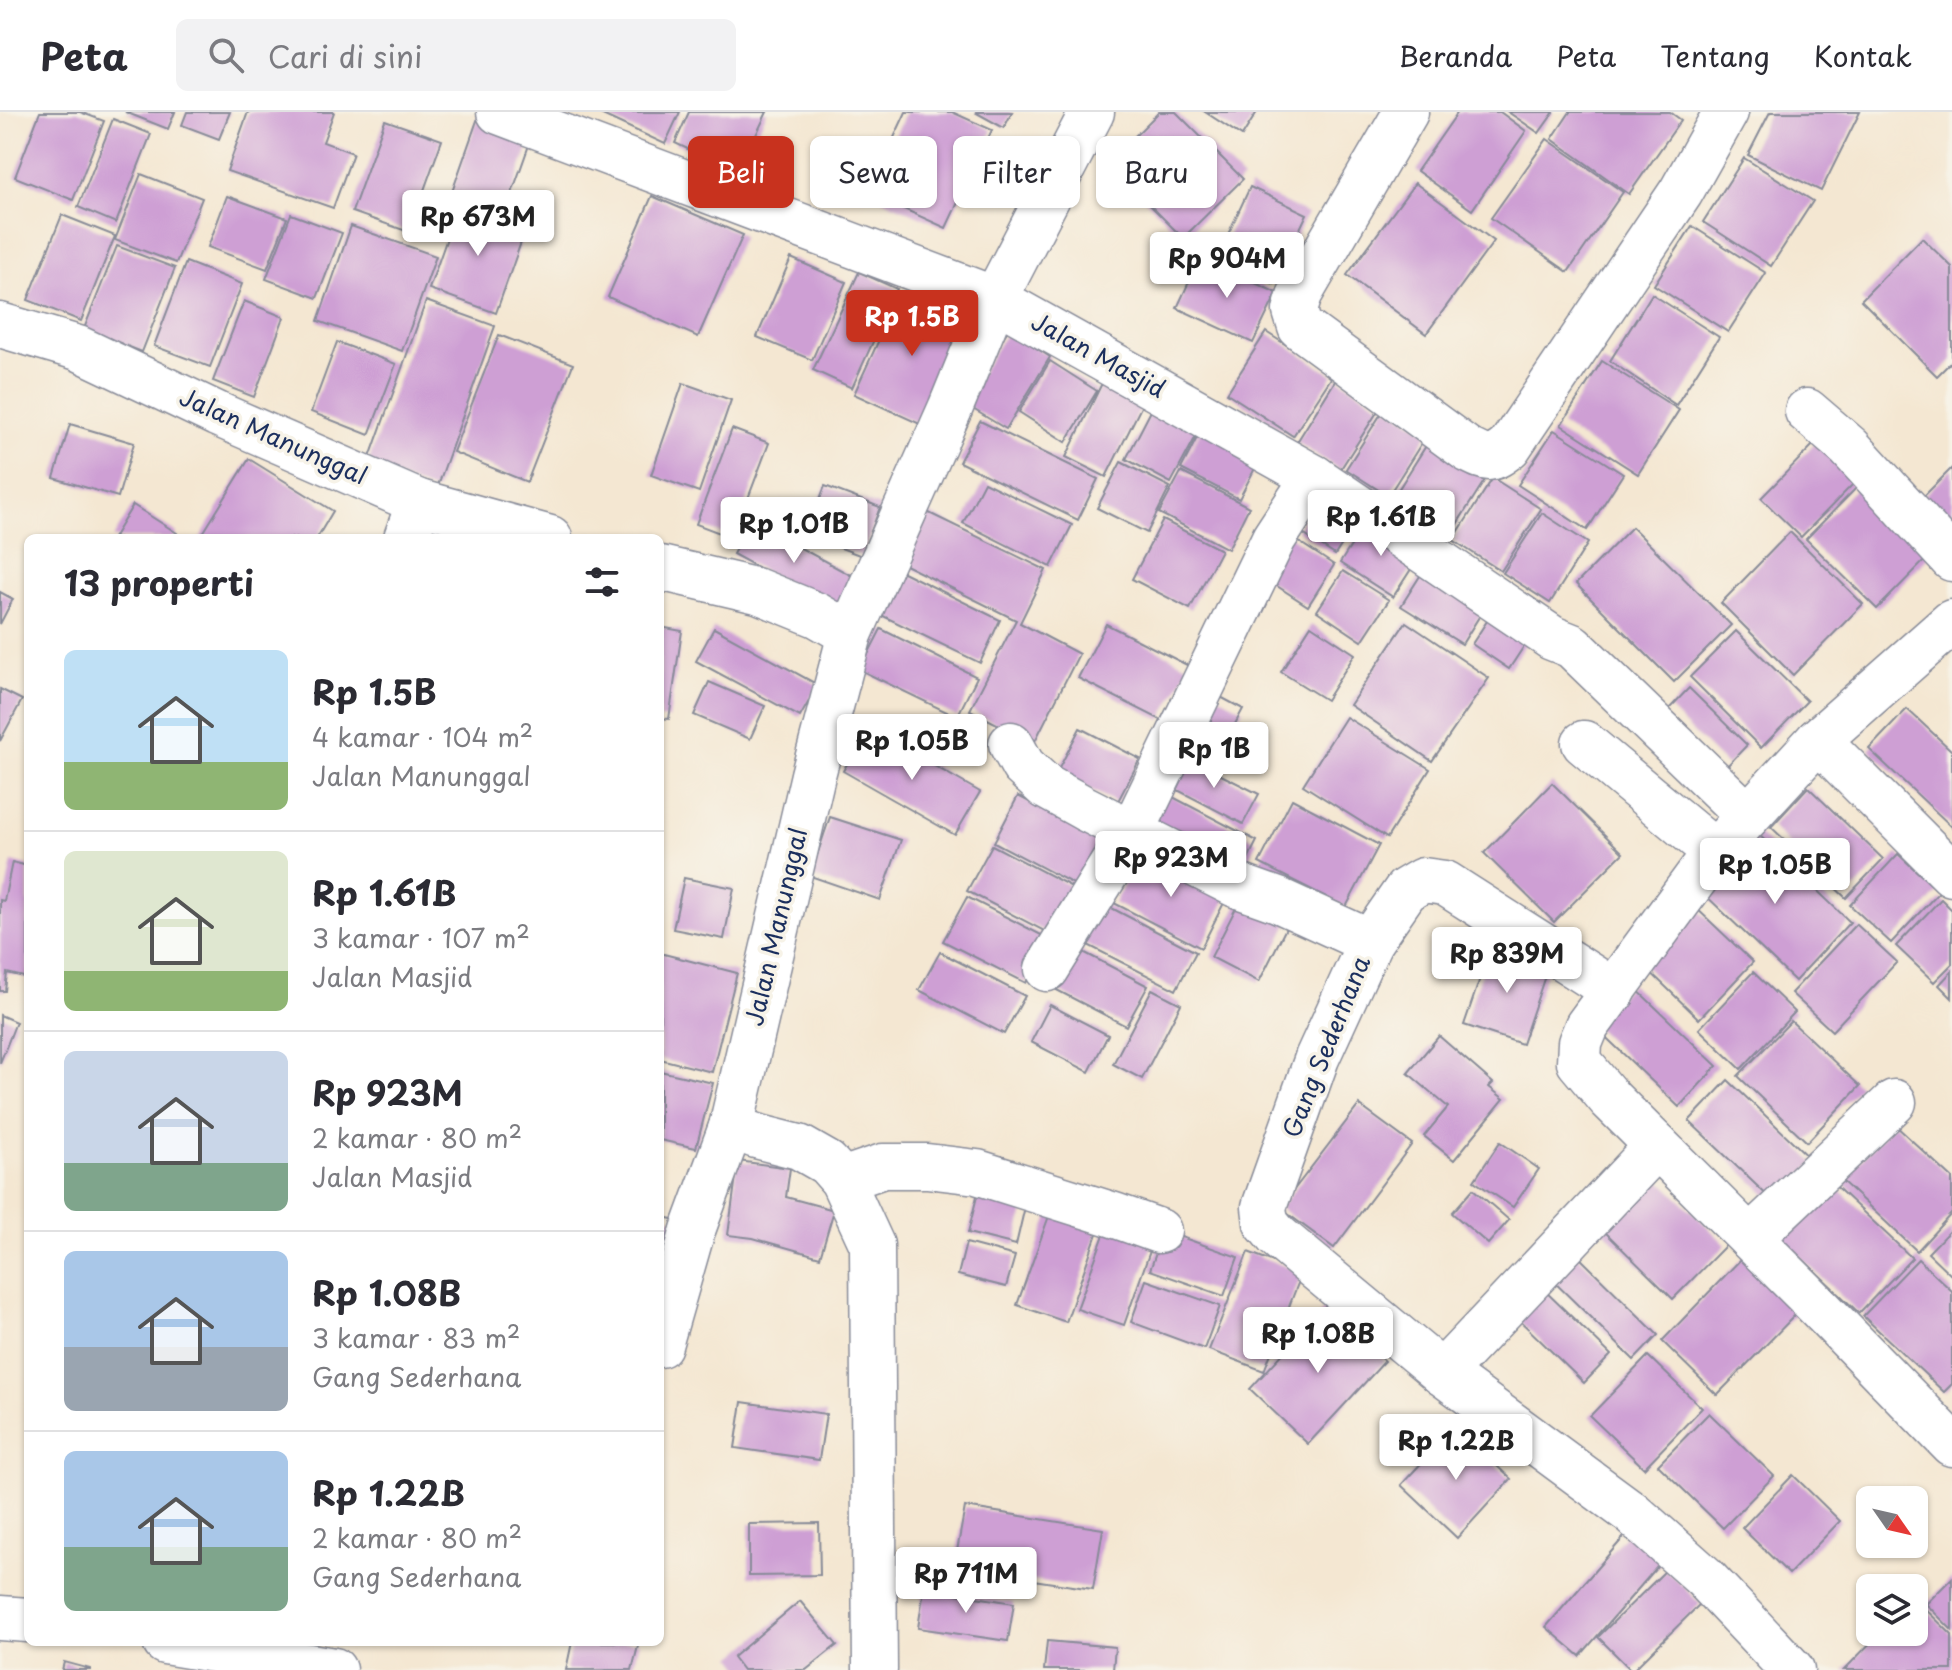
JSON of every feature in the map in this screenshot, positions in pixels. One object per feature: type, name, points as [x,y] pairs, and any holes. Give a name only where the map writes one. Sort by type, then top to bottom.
[{"type":"street","name":"Jalan Masjid","points":[[499,112],[995,299],[1314,477],[1552,638],[1572,646],[1748,816]]},
{"type":"street","name":"Jalan Manunggal","points":[[664,1331],[693,1230],[731,1127],[813,775],[850,634],[995,299],[1092,112]]},
{"type":"street","points":[[1406,112],[1300,294],[1295,311],[1300,327],[1468,450],[1485,458],[1494,458],[1509,447],[1681,192],[1726,112]]},
{"type":"street","name":"Jalan Manunggal","points":[[0,325],[78,348],[217,414],[413,520],[520,534]]},
{"type":"street","points":[[1807,411],[1849,447],[1952,559]]},
{"type":"street","points":[[1047,969],[1132,832],[1274,538],[1314,477]]},
{"type":"street","points":[[664,569],[758,591],[817,615],[850,634]]},
{"type":"street","points":[[1952,622],[1818,740],[1715,852],[1587,1026],[1580,1043],[1579,1062],[1610,1099],[1952,1444]]},
{"type":"street","points":[[1818,740],[1952,874]]},
{"type":"street","points":[[1584,743],[1715,852]]},
{"type":"street","points":[[1011,744],[1023,766],[1046,787],[1084,808],[1236,885],[1278,900],[1370,942]]},
{"type":"street","name":"Gang Sederhana","points":[[1614,991],[1445,883],[1423,880],[1406,890],[1370,942],[1317,1058],[1264,1207],[1266,1223],[1277,1236],[1442,1373],[1632,1513],[1704,1577],[1792,1670]]},
{"type":"street","points":[[1750,1238],[1894,1102]]},
{"type":"street","points":[[731,1127],[799,1147],[827,1163],[842,1180],[872,1245],[875,1670]]},
{"type":"street","points":[[1442,1373],[1657,1146]]},
{"type":"street","points":[[842,1180],[883,1166],[927,1166],[977,1172],[1159,1231]]},
{"type":"street","points":[[0,1618],[24,1620]]},
{"type":"street","points":[[189,1646],[334,1670]]},
{"type":"building","points":[[40,112],[80,112],[104,121],[73,200],[15,177]]},
{"type":"building","points":[[125,112],[175,112],[168,129]]},
{"type":"building","points":[[187,112],[230,112],[219,139],[182,125]]},
{"type":"building","points":[[248,112],[334,112],[323,142],[353,153],[333,208],[227,171]]},
{"type":"building","points":[[480,112],[535,128],[506,210],[452,192]]},
{"type":"building","points":[[596,112],[680,112],[665,144]]},
{"type":"building","points":[[689,112],[767,112],[756,136],[688,136],[688,149],[675,143]]},
{"type":"building","points":[[906,112],[952,112],[992,130],[989,136],[953,136],[955,208],[946,228],[901,208],[937,208],[937,136],[895,136]]},
{"type":"building","points":[[975,112],[1012,112],[1004,128]]},
{"type":"building","points":[[1159,112],[1176,112],[1200,136],[1135,136]]},
{"type":"building","points":[[1205,112],[1257,112],[1242,136]]},
{"type":"building","points":[[1458,112],[1500,112],[1526,131],[1472,210],[1417,171]]},
{"type":"building","points":[[1508,112],[1554,112],[1539,133]]},
{"type":"building","points":[[1570,112],[1670,112],[1681,120],[1629,194],[1552,139]]},
{"type":"building","points":[[1770,112],[1860,112],[1821,191],[1748,155]]},
{"type":"building","points":[[113,119],[151,134],[116,223],[78,207]]},
{"type":"building","points":[[385,120],[442,140],[409,232],[352,212]]},
{"type":"building","points":[[1547,139],[1623,192],[1568,272],[1491,218]]},
{"type":"building","points":[[1217,153],[1243,179],[1217,205]]},
{"type":"building","points":[[1744,158],[1813,201],[1771,266],[1703,222]]},
{"type":"building","points":[[141,174],[202,198],[176,263],[115,240]]},
{"type":"building","points":[[1415,183],[1494,241],[1426,334],[1347,275]]},
{"type":"building","points":[[1250,187],[1307,214],[1274,284],[1217,258]]},
{"type":"building","points":[[227,196],[287,218],[267,269],[208,247]]},
{"type":"building","points":[[652,196],[743,235],[698,337],[608,297]]},
{"type":"building","points":[[459,204],[526,228],[496,313],[429,289]]},
{"type":"building","points":[[1153,208],[1214,208],[1183,238]]},
{"type":"building","points":[[291,214],[342,233],[317,298],[266,279]]},
{"type":"building","points":[[62,215],[115,236],[81,321],[28,300]]},
{"type":"building","points":[[351,226],[436,256],[402,351],[318,321]]},
{"type":"building","points":[[1692,226],[1766,273],[1728,332],[1654,285]]},
{"type":"building","points":[[1922,238],[1952,267],[1952,361],[1937,376],[1861,300]]},
{"type":"building","points":[[117,246],[175,268],[142,352],[84,329]]},
{"type":"building","points":[[791,258],[846,282],[812,360],[757,337]]},
{"type":"building","points":[[1200,258],[1277,293],[1253,343],[1177,308]]},
{"type":"building","points":[[186,262],[242,284],[210,367],[154,346]]},
{"type":"building","points":[[859,272],[897,289],[852,388],[813,370]]},
{"type":"building","points":[[901,292],[970,323],[922,425],[854,394]]},
{"type":"building","points":[[1652,294],[1719,337],[1676,405],[1610,361]]},
{"type":"building","points":[[244,301],[284,317],[254,397],[213,381]]},
{"type":"building","points":[[426,301],[495,326],[436,491],[367,466]]},
{"type":"building","points":[[1008,330],[1050,357],[1006,429],[963,403]]},
{"type":"building","points":[[1266,332],[1333,375],[1293,436],[1227,393]]},
{"type":"building","points":[[499,335],[573,364],[527,482],[453,452]]},
{"type":"building","points":[[337,342],[396,364],[369,435],[311,412]]},
{"type":"building","points":[[1050,361],[1097,391],[1066,442],[1019,412]]},
{"type":"building","points":[[1602,361],[1679,410],[1638,474],[1561,425]]},
{"type":"building","points":[[1337,378],[1381,406],[1340,470],[1297,442]]},
{"type":"building","points":[[1104,379],[1145,399],[1106,477],[1066,457]]},
{"type":"building","points":[[683,383],[731,400],[699,492],[651,475]]},
{"type":"building","points":[[1155,403],[1201,427],[1171,483],[1126,459]]},
{"type":"building","points":[[1386,406],[1428,433],[1388,496],[1346,469]]},
{"type":"building","points":[[1206,420],[1264,451],[1239,499],[1181,469]]},
{"type":"building","points":[[980,421],[1098,479],[1078,520],[959,462]]},
{"type":"building","points":[[70,424],[134,443],[118,497],[54,478]]},
{"type":"building","points":[[732,429],[769,443],[733,538],[696,524]]},
{"type":"building","points":[[1554,430],[1623,474],[1587,530],[1518,485]]},
{"type":"building","points":[[1821,437],[1860,477],[1801,537],[1761,498]]},
{"type":"building","points":[[1431,438],[1488,475],[1450,535],[1393,498]]},
{"type":"building","points":[[249,459],[333,511],[319,534],[202,534]]},
{"type":"building","points":[[1121,462],[1170,487],[1147,533],[1097,508]]},
{"type":"building","points":[[1952,468],[1952,532],[1920,500]]},
{"type":"building","points":[[1181,472],[1249,507],[1228,549],[1159,513]]},
{"type":"building","points":[[1493,478],[1541,509],[1501,571],[1453,540]]},
{"type":"building","points":[[1865,479],[1936,549],[1877,609],[1806,539]]},
{"type":"building","points":[[984,482],[1072,525],[1051,567],[963,523]]},
{"type":"building","points":[[825,486],[880,507],[862,556],[806,535]]},
{"type":"building","points":[[1323,488],[1362,513],[1335,555],[1297,530]]},
{"type":"building","points":[[133,505],[177,533],[176,534],[115,534]]},
{"type":"building","points":[[927,512],[1046,570],[1020,623],[1079,654],[1034,743],[970,710],[1016,620],[901,563]]},
{"type":"building","points":[[1542,513],[1588,543],[1550,603],[1503,573]]},
{"type":"building","points":[[1369,518],[1422,552],[1393,597],[1340,563]]},
{"type":"building","points":[[1163,520],[1221,550],[1190,609],[1132,579]]},
{"type":"building","points":[[751,521],[854,577],[837,610],[733,554]]},
{"type":"building","points":[[1632,527],[1731,625],[1674,682],[1576,584]]},
{"type":"building","points":[[1790,532],[1863,604],[1793,675],[1721,603]]},
{"type":"building","points":[[1287,534],[1334,565],[1308,606],[1260,575]]},
{"type":"building","points":[[1427,565],[1487,604],[1462,644],[1401,606]]},
{"type":"building","points":[[901,571],[1000,620],[980,663],[879,614]]},
{"type":"building","points":[[1343,571],[1389,600],[1362,641],[1317,611]]},
{"type":"building","points":[[0,592],[13,599],[0,624]]},
{"type":"building","points":[[1489,618],[1526,643],[1509,669],[1472,644]]},
{"type":"building","points":[[1406,622],[1489,678],[1432,761],[1350,705]]},
{"type":"building","points":[[1106,624],[1189,666],[1161,720],[1078,678]]},
{"type":"building","points":[[1311,625],[1355,654],[1326,700],[1281,672]]},
{"type":"building","points":[[664,628],[682,631],[669,719],[664,718]]},
{"type":"building","points":[[714,628],[818,685],[800,717],[696,661]]},
{"type":"building","points":[[881,629],[977,677],[957,717],[860,670]]},
{"type":"building","points":[[1736,631],[1807,701],[1761,748],[1690,677]]},
{"type":"building","points":[[709,682],[765,706],[750,739],[694,715]]},
{"type":"building","points":[[1689,688],[1747,745],[1727,766],[1669,709]]},
{"type":"building","points":[[0,689],[22,700],[0,741]]},
{"type":"building","points":[[1215,694],[1243,709],[1214,764],[1187,749]]},
{"type":"building","points":[[1907,709],[1952,751],[1952,827],[1869,749]]},
{"type":"building","points":[[1346,717],[1430,769],[1387,838],[1303,785]]},
{"type":"building","points":[[868,728],[980,792],[955,835],[843,771]]},
{"type":"building","points":[[1080,728],[1140,759],[1117,803],[1057,772]]},
{"type":"building","points":[[1183,756],[1259,794],[1243,824],[1168,785]]},
{"type":"building","points":[[1552,783],[1623,853],[1554,922],[1484,853]]},
{"type":"building","points":[[1808,787],[1883,859],[1846,898],[1771,827]]},
{"type":"building","points":[[1167,794],[1257,841],[1237,881],[1146,834]]},
{"type":"building","points":[[1018,796],[1103,840],[1079,887],[994,842]]},
{"type":"building","points":[[1292,799],[1379,845],[1346,907],[1259,863]]},
{"type":"building","points":[[830,817],[901,840],[880,900],[810,876]]},
{"type":"building","points":[[1755,831],[1850,922],[1795,981],[1699,889]]},
{"type":"building","points":[[992,845],[1072,887],[1048,933],[967,891]]},
{"type":"building","points":[[1141,850],[1228,895],[1201,948],[1114,903]]},
{"type":"building","points":[[1898,854],[1939,892],[1891,943],[1850,905]]},
{"type":"building","points":[[12,862],[24,865],[24,977],[7,973],[5,991],[0,991],[0,900],[4,901]]},
{"type":"building","points":[[684,878],[734,888],[724,939],[673,929]]},
{"type":"building","points":[[1242,896],[1290,920],[1259,982],[1211,957]]},
{"type":"building","points":[[967,897],[1049,939],[1026,983],[943,941]]},
{"type":"building","points":[[1941,899],[1952,910],[1952,964],[1934,982],[1896,946]]},
{"type":"building","points":[[1102,903],[1196,952],[1176,990],[1082,942]]},
{"type":"building","points":[[1693,905],[1753,962],[1699,1019],[1640,962]]},
{"type":"building","points":[[1856,924],[1897,962],[1832,1031],[1791,993]]},
{"type":"building","points":[[1070,945],[1148,986],[1126,1026],[1049,986]]},
{"type":"building","points":[[1491,946],[1549,964],[1522,1044],[1464,1025]]},
{"type":"building","points":[[940,952],[1025,996],[1004,1034],[919,990]]},
{"type":"building","points":[[664,954],[737,973],[712,1072],[664,1060]]},
{"type":"building","points":[[1952,971],[1952,998],[1939,985]]},
{"type":"building","points":[[1753,972],[1795,1012],[1741,1069],[1699,1029]]},
{"type":"building","points":[[1631,984],[1717,1066],[1679,1107],[1593,1025]]},
{"type":"building","points":[[1152,989],[1181,1004],[1142,1079],[1113,1064]]},
{"type":"building","points":[[1050,1005],[1108,1035],[1089,1072],[1031,1042]]},
{"type":"building","points":[[0,1015],[16,1022],[0,1063]]},
{"type":"building","points":[[1791,1021],[1860,1086],[1807,1142],[1738,1076]]},
{"type":"building","points":[[1439,1036],[1493,1083],[1489,1087],[1504,1099],[1454,1160],[1424,1136],[1448,1107],[1408,1073]]},
{"type":"building","points":[[664,1072],[713,1083],[696,1148],[664,1141]]},
{"type":"building","points":[[1728,1080],[1814,1162],[1775,1203],[1689,1121]]},
{"type":"building","points":[[1359,1105],[1412,1144],[1334,1248],[1280,1208]]},
{"type":"building","points":[[1894,1124],[1952,1178],[1952,1213],[1917,1251],[1842,1181]]},
{"type":"building","points":[[1500,1142],[1539,1169],[1513,1207],[1474,1181]]},
{"type":"building","points":[[738,1161],[790,1168],[786,1197],[834,1210],[820,1257],[753,1238],[728,1235]]},
{"type":"building","points":[[1650,1170],[1726,1245],[1673,1299],[1598,1225]]},
{"type":"building","points":[[1825,1176],[1912,1258],[1859,1313],[1773,1231]]},
{"type":"building","points":[[979,1188],[1027,1198],[1016,1245],[968,1233]]},
{"type":"building","points":[[1473,1189],[1509,1220],[1488,1244],[1452,1213]]},
{"type":"building","points":[[1054,1202],[1102,1219],[1066,1322],[1017,1305]]},
{"type":"building","points":[[664,1217],[677,1220],[670,1249],[664,1248]]},
{"type":"building","points":[[1110,1218],[1156,1234],[1124,1325],[1077,1309]]},
{"type":"building","points":[[1952,1228],[1952,1276],[1928,1253]]},
{"type":"building","points":[[1164,1231],[1238,1257],[1224,1296],[1150,1270]]},
{"type":"building","points":[[966,1243],[1015,1256],[1006,1287],[958,1275]]},
{"type":"building","points":[[1568,1246],[1658,1335],[1634,1360],[1543,1271]]},
{"type":"building","points":[[1248,1252],[1302,1273],[1264,1371],[1209,1350]]},
{"type":"building","points":[[1744,1256],[1800,1310],[1717,1395],[1662,1341]]},
{"type":"building","points":[[1918,1259],[1952,1291],[1952,1384],[1944,1392],[1863,1316]]},
{"type":"building","points":[[1146,1280],[1220,1306],[1204,1349],[1131,1322]]},
{"type":"building","points":[[1540,1286],[1611,1355],[1584,1383],[1513,1314]]},
{"type":"building","points":[[1327,1306],[1385,1361],[1308,1444],[1250,1389]]},
{"type":"building","points":[[1648,1356],[1702,1408],[1644,1468],[1590,1416]]},
{"type":"building","points":[[742,1402],[826,1414],[819,1460],[735,1448]]},
{"type":"building","points":[[1709,1413],[1774,1476],[1723,1528],[1658,1465]]},
{"type":"building","points":[[1455,1427],[1511,1479],[1457,1538],[1401,1485]]},
{"type":"building","points":[[1793,1475],[1840,1521],[1789,1574],[1742,1528]]},
{"type":"building","points":[[965,1507],[1103,1529],[1093,1589],[954,1568]]},
{"type":"building","points":[[819,1523],[820,1575],[749,1576],[749,1524]]},
{"type":"building","points":[[1630,1530],[1664,1559],[1580,1656],[1546,1627]]},
{"type":"building","points":[[1666,1570],[1700,1604],[1631,1670],[1598,1637]]},
{"type":"building","points":[[1952,1578],[1952,1630],[1928,1606],[1928,1602]]},
{"type":"building","points":[[924,1589],[1014,1603],[1008,1641],[918,1628]]},
{"type":"building","points":[[800,1601],[837,1645],[806,1670],[743,1670],[733,1657]]},
{"type":"building","points":[[1928,1612],[1952,1635],[1952,1670],[1844,1670],[1867,1646],[1928,1646]]},
{"type":"building","points":[[1047,1641],[1115,1647],[1113,1670],[1044,1670]]},
{"type":"building","points":[[571,1646],[638,1646],[632,1670],[566,1670]]},
{"type":"building","points":[[64,1662],[90,1669],[90,1670],[62,1670]]}]
